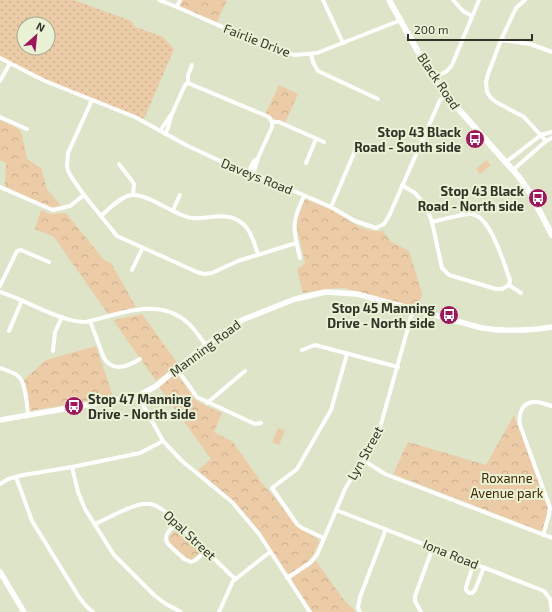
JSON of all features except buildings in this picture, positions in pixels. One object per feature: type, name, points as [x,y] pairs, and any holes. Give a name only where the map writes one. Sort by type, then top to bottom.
[{"type":"main road","name":"Black Road","points":[[389,0],[434,78],[467,120],[513,170],[530,193],[552,235]]},
{"type":"street","name":"Fairlie Drive","points":[[159,0],[277,51],[295,55],[317,53],[400,20]]},
{"type":"street","points":[[177,7],[180,0]]},
{"type":"street","points":[[323,0],[343,43]]},
{"type":"street","points":[[453,0],[463,11],[472,16]]},
{"type":"street","points":[[434,78],[447,71],[452,64],[479,0]]},
{"type":"street","points":[[525,0],[516,8],[501,40],[488,74],[486,82],[487,92],[496,102],[524,117],[546,141]]},
{"type":"street","points":[[501,40],[530,44],[552,52]]},
{"type":"street","points":[[311,54],[318,72],[378,99]]},
{"type":"street","name":"Daveys Road","points":[[0,58],[45,81],[135,117],[186,145],[331,207],[355,221],[376,228],[384,224],[440,100],[446,95]]},
{"type":"street","points":[[0,81],[10,63]]},
{"type":"street","points":[[165,134],[171,116],[185,85],[188,83],[188,75],[192,66]]},
{"type":"street","points":[[188,83],[269,117],[272,122],[272,127],[251,174]]},
{"type":"street","points":[[92,100],[67,158],[68,171],[84,195],[117,236],[204,274],[218,271],[238,261],[258,254],[296,243]]},
{"type":"street","points":[[160,131],[171,116]]},
{"type":"street","points":[[0,117],[27,130]]},
{"type":"street","points":[[272,122],[279,122],[324,142]]},
{"type":"street","points":[[506,162],[541,135],[552,132]]},
{"type":"street","points":[[513,170],[546,141],[552,138]]},
{"type":"street","points":[[306,163],[316,139]]},
{"type":"street","points":[[331,207],[358,144]]},
{"type":"street","points":[[118,164],[134,184],[133,195]]},
{"type":"street","points":[[402,185],[415,193],[426,206],[432,222],[442,268],[449,275],[496,289],[502,289],[509,285]]},
{"type":"street","points":[[0,187],[52,210],[70,206],[84,195]]},
{"type":"street","points":[[101,216],[122,199],[133,195],[140,196],[190,218],[226,216],[238,220],[249,229],[258,254]]},
{"type":"street","points":[[173,210],[180,195]]},
{"type":"street","points":[[300,258],[293,227],[296,212],[304,196]]},
{"type":"street","points":[[432,222],[470,214],[477,216],[491,232],[510,280],[509,285]]},
{"type":"street","points":[[132,270],[142,248]]},
{"type":"street","points":[[0,286],[17,251],[21,250],[50,262]]},
{"type":"street","points":[[509,285],[521,293]]},
{"type":"street","points":[[0,292],[62,317],[79,322],[90,321],[137,309],[159,308],[184,320],[190,325],[206,345]]},
{"type":"street","name":"Manning Road","points":[[0,420],[138,396],[156,386],[206,345],[242,320],[295,299],[326,292],[356,294],[482,328],[503,331],[527,331],[552,327]]},
{"type":"street","points":[[9,331],[22,300]]},
{"type":"street","name":"Lyn Street","points":[[287,578],[310,563],[317,555],[345,489],[378,435],[413,310]]},
{"type":"street","points":[[53,351],[55,332],[62,317]]},
{"type":"street","points":[[90,321],[104,358],[108,363],[121,367],[130,366],[140,359]]},
{"type":"street","points":[[302,350],[315,345],[398,367]]},
{"type":"street","points":[[324,538],[302,528],[297,524],[272,488],[298,469],[331,410],[347,354]]},
{"type":"street","points":[[0,368],[17,375],[20,378],[24,387],[28,416]]},
{"type":"street","points":[[177,369],[197,397],[207,403],[255,424],[261,423]]},
{"type":"street","points":[[207,403],[246,371]]},
{"type":"street","points":[[138,396],[163,441],[182,461],[232,502],[258,534],[310,612]]},
{"type":"street","points":[[543,535],[550,515],[550,508],[520,425],[519,417],[523,408],[529,403],[537,402],[552,406]]},
{"type":"street","points":[[0,484],[8,479],[16,477],[140,453],[163,441]]},
{"type":"street","points":[[363,460],[385,474],[552,538]]},
{"type":"street","points":[[72,467],[78,492],[85,509],[114,555],[154,595],[166,604],[182,612]]},
{"type":"street","points":[[16,477],[32,521],[79,597],[93,612]]},
{"type":"street","name":"Opal Street","points":[[95,524],[132,508],[145,504],[154,505],[161,508],[235,579]]},
{"type":"street","name":"Iona Road","points":[[336,510],[544,591],[550,599],[552,612]]},
{"type":"street","points":[[177,523],[166,535],[166,541],[184,559],[191,562],[196,560],[206,550]]},
{"type":"street","points":[[360,612],[358,608],[360,597],[386,529]]},
{"type":"street","points":[[421,612],[415,601],[415,596],[433,547]]},
{"type":"street","points":[[219,612],[233,581],[270,552]]},
{"type":"street","points":[[474,563],[466,587],[466,590],[469,593],[472,593],[475,590],[484,567]]},
{"type":"street","points":[[0,572],[24,612]]},
{"type":"green space","points":[[0,0],[74,0],[131,21],[135,27],[163,37],[174,49],[144,119],[47,82],[0,59]]},
{"type":"green space","points":[[180,0],[227,0],[216,24],[177,7]]},
{"type":"green space","points":[[279,85],[298,94],[285,123],[265,115]]},
{"type":"green space","points":[[0,120],[19,129],[22,135],[27,159],[41,168],[47,189],[61,206],[45,206],[5,186],[6,163],[0,160]]},
{"type":"green space","points":[[486,160],[491,165],[480,174],[476,169]]},
{"type":"green space","points":[[305,199],[331,210],[362,228],[383,231],[390,241],[409,251],[422,293],[418,308],[344,288],[324,289],[303,293],[297,270],[305,263],[296,224]]},
{"type":"green space","points":[[41,210],[50,214],[66,213],[104,260],[111,263],[136,307],[108,314],[54,237],[35,229]]},
{"type":"green space","points":[[142,314],[178,364],[156,381],[113,320]]},
{"type":"green space","points":[[96,346],[113,397],[30,411],[24,380],[46,360]]},
{"type":"green space","points":[[176,373],[195,399],[200,403],[222,413],[214,432],[233,442],[264,486],[297,527],[318,539],[319,543],[309,561],[291,574],[286,573],[261,533],[234,502],[198,470],[211,459],[159,387]]},
{"type":"green space","name":"Roxanne Avenue park","points":[[514,415],[548,507],[543,530],[540,531],[393,474],[408,442],[486,465]]},
{"type":"green space","points":[[278,428],[285,431],[279,445],[272,442]]},
{"type":"green space","points":[[178,527],[203,550],[191,560],[170,543],[170,536]]},
{"type":"green space","points":[[316,561],[344,600],[356,612],[313,612],[291,582],[292,578]]},
{"type":"place","name":"Stop 43 Black Road - South side","points":[[475,139]]},
{"type":"place","name":"Stop 43 Black Road - North side","points":[[538,198]]},
{"type":"place","name":"Stop 45 Manning Drive - North side","points":[[449,315]]},
{"type":"place","name":"Stop 47 Manning Drive - North side","points":[[74,406]]}]
